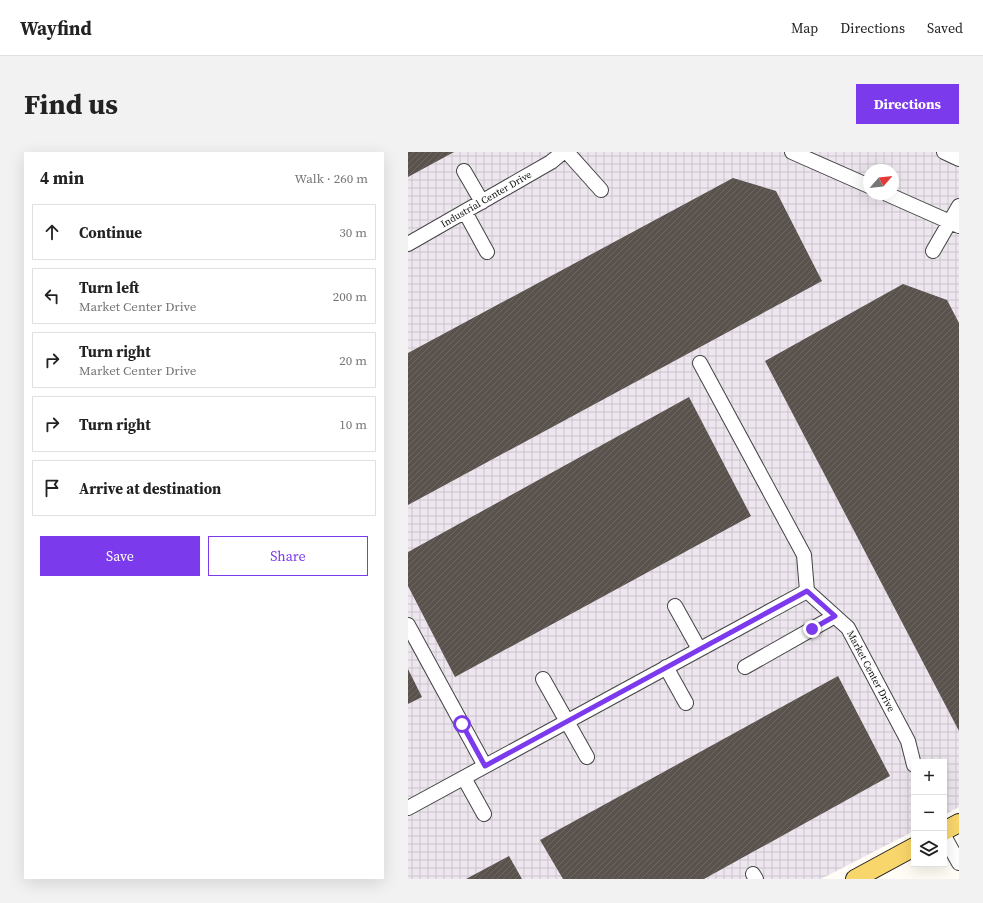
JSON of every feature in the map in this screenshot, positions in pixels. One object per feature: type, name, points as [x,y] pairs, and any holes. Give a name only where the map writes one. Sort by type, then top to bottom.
[{"type":"main road","points":[[947,829],[959,823]]},
{"type":"main road","points":[[855,879],[911,849]]},
{"type":"street","name":"Industrial Center Drive","points":[[408,244],[551,162],[563,152]]},
{"type":"street","points":[[567,152],[601,190]]},
{"type":"street","points":[[792,152],[863,183]]},
{"type":"street","points":[[944,152],[959,158]]},
{"type":"street","points":[[464,171],[482,202]]},
{"type":"street","points":[[899,199],[954,224]]},
{"type":"street","points":[[933,251],[954,224],[959,206]]},
{"type":"street","points":[[465,212],[487,252]]},
{"type":"street","points":[[408,808],[807,591],[804,555],[700,363]]},
{"type":"street","name":"Market Center Drive","points":[[807,591],[848,628],[908,741],[912,759]]},
{"type":"street","points":[[675,606],[699,649]]},
{"type":"street","points":[[745,667],[835,616]]},
{"type":"street","points":[[408,625],[485,766]]},
{"type":"street","points":[[666,667],[686,703]]},
{"type":"street","points":[[543,679],[587,757]]},
{"type":"street","points":[[464,778],[484,814]]},
{"type":"street","points":[[947,841],[959,863]]},
{"type":"shaded area","points":[[408,152],[959,152],[959,807],[947,813],[947,759],[911,759],[911,833],[821,879],[408,879]]},
{"type":"building","points":[[408,152],[454,152],[408,177]]},
{"type":"building","points":[[733,178],[776,191],[822,281],[408,505],[408,353]]},
{"type":"building","points":[[903,284],[947,300],[959,323],[959,731],[765,361]]},
{"type":"building","points":[[689,397],[751,516],[455,677],[408,586],[408,552]]},
{"type":"building","points":[[408,669],[422,697],[408,704]]},
{"type":"building","points":[[838,676],[890,776],[704,879],[563,879],[540,840]]},
{"type":"building","points":[[509,856],[522,879],[466,879]]},
{"type":"route","points":[[462,724],[485,766],[807,591],[835,616],[812,629]]}]
